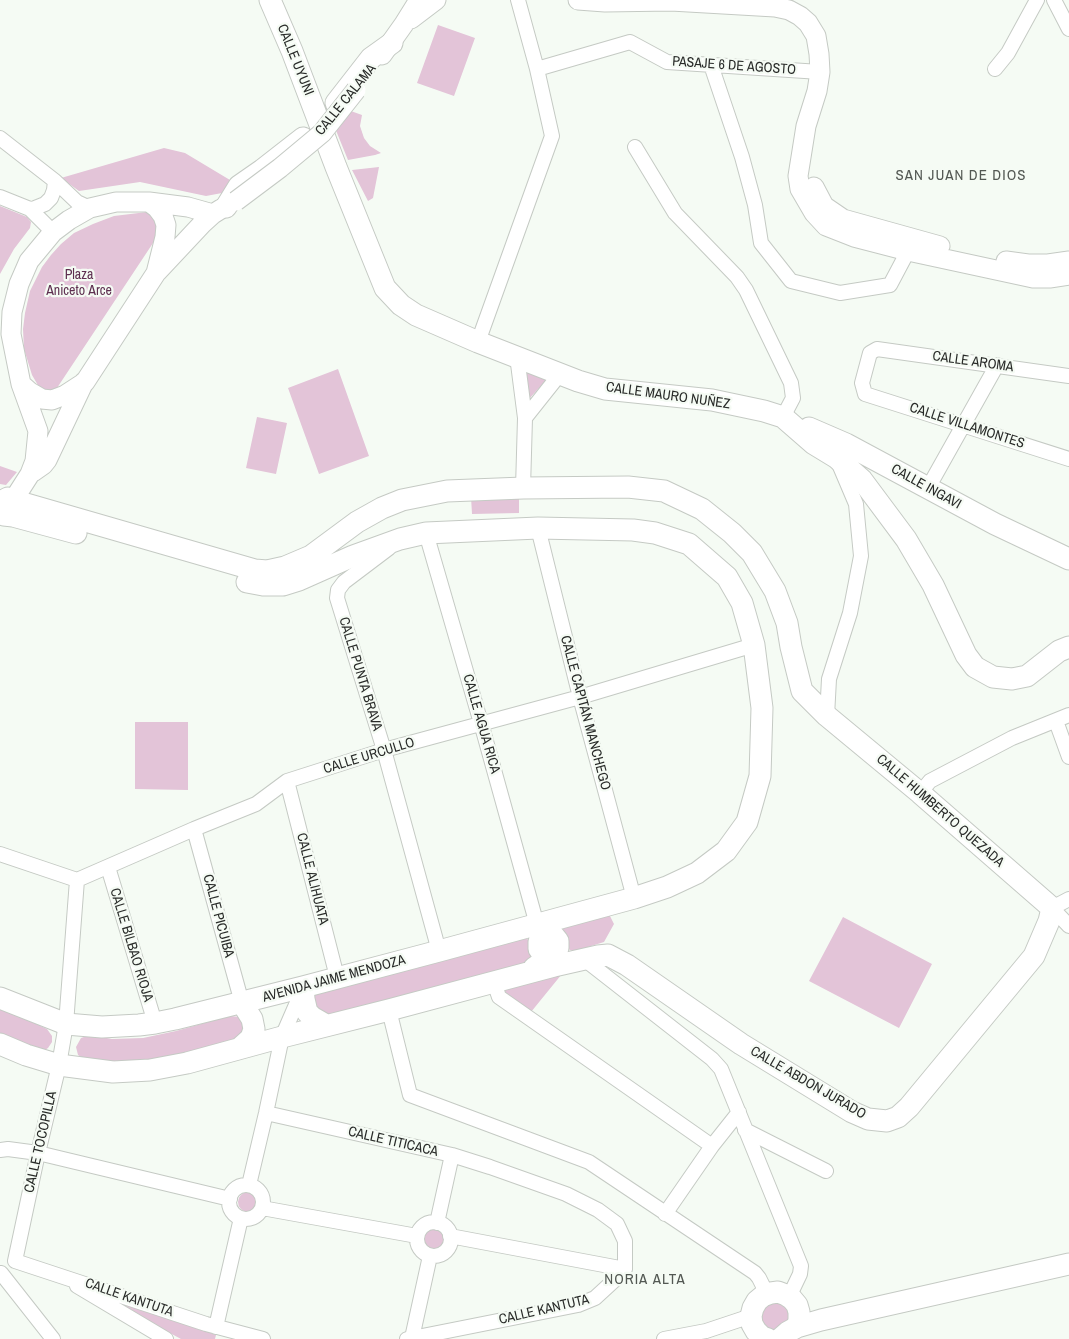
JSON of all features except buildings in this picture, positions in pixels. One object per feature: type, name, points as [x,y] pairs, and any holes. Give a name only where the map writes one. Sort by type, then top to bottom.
[{"type":"main road","name":"CALLE UYUNI","points":[[270,0],[331,152]]},
{"type":"main road","points":[[404,24],[419,0]]},
{"type":"main road","points":[[404,24],[436,0]]},
{"type":"main road","points":[[578,0],[605,2],[671,1],[775,7],[789,10],[800,16],[808,23],[816,36],[820,72],[806,126],[798,176],[800,189],[814,213],[826,226],[854,237],[908,251],[1033,278],[1069,275]]},
{"type":"main road","points":[[797,0],[808,6],[815,13],[826,28],[830,39],[831,79],[811,160],[811,182],[824,206],[843,219],[960,252],[1028,264],[1069,261]]},
{"type":"main road","name":"CALLE CALAMA","points":[[156,272],[195,231],[280,168],[322,133],[392,43],[404,24]]},
{"type":"main road","points":[[254,576],[6,507],[30,474],[35,461],[38,431],[21,384],[11,334],[12,312],[19,284],[29,261],[53,232],[90,208],[116,202],[148,202],[188,207],[225,207],[239,186],[304,137],[336,103],[371,58],[392,43]]},
{"type":"main road","name":"CALLE MAURO NUÑEZ","points":[[331,152],[385,288],[400,305],[416,315],[478,342],[578,381],[605,388],[712,400],[783,417],[814,444],[837,458],[862,480],[906,539],[933,585],[966,655],[976,667],[993,677],[1012,679],[1027,676],[1059,651],[1069,647]]},
{"type":"main road","points":[[30,474],[44,465],[85,382],[156,272],[165,237],[166,225],[163,216],[157,208],[148,202]]},
{"type":"main road","points":[[21,384],[42,399],[52,400],[65,395],[85,382]]},
{"type":"main road","name":"CALLE INGAVI","points":[[783,417],[846,444],[995,524],[1069,559]]},
{"type":"main road","name":"CALLE HUMBERTO QUEZADA","points":[[254,576],[285,567],[310,556],[366,516],[402,500],[447,491],[523,488],[628,487],[664,491],[702,509],[732,533],[752,553],[775,590],[787,623],[790,647],[802,691],[827,716],[920,793],[1060,904]]},
{"type":"main road","points":[[327,544],[334,543],[339,545],[341,555],[361,554],[362,531],[366,516]]},
{"type":"main road","name":"AVENIDA JAIME MENDOZA","points":[[0,998],[66,1024],[102,1026],[155,1023],[242,1003],[438,951],[549,936],[634,898],[667,887],[697,873],[726,851],[747,822],[760,776],[762,708],[754,645],[742,602],[727,576],[689,544],[655,533],[633,530],[538,528],[426,533],[400,539],[283,585],[254,576]]},
{"type":"main road","name":"CALLE ABDON JURADO","points":[[549,936],[584,959],[608,955],[619,960],[742,1044],[852,1112],[868,1119],[887,1121],[898,1117],[908,1107],[1034,956],[1049,921],[1060,904]]},
{"type":"main road","name":"AVENIDA JAIME MENDOZA","points":[[0,1044],[26,1055],[59,1065],[113,1072],[150,1070],[187,1063],[526,974],[549,936]]},
{"type":"main road","points":[[303,987],[307,1012],[326,1026]]},
{"type":"main road","points":[[240,1048],[251,1038],[254,1029],[252,1019],[242,1003]]},
{"type":"main road","points":[[773,1336],[799,1320],[799,1312],[797,1305],[786,1294],[778,1292],[767,1294],[757,1301],[753,1308],[752,1324],[756,1331],[773,1336],[821,1320],[1069,1264]]},
{"type":"street","name":"CALLE CALAMA","points":[[404,24],[411,0]]},
{"type":"street","points":[[478,342],[552,136],[537,69],[518,0]]},
{"type":"street","points":[[995,69],[1008,53],[1037,0]]},
{"type":"street","points":[[1054,0],[1069,30]]},
{"type":"street","name":"PASAJE 6 DE AGOSTO","points":[[537,69],[630,42],[667,62],[820,72]]},
{"type":"street","points":[[711,66],[742,157],[755,205],[761,243],[790,280],[840,293],[890,285],[908,251]]},
{"type":"street","points":[[0,138],[55,181],[77,202],[90,208]]},
{"type":"street","points":[[635,147],[675,213],[737,277],[746,290],[791,383],[793,398],[783,417]]},
{"type":"street","points":[[30,209],[45,204],[51,198],[55,181]]},
{"type":"street","points":[[0,197],[30,209],[53,232]]},
{"type":"street","name":"CALLE AROMA","points":[[865,394],[862,383],[870,353],[876,349],[1069,376]]},
{"type":"street","points":[[517,356],[525,418],[523,488]]},
{"type":"street","points":[[928,488],[998,365]]},
{"type":"street","points":[[525,418],[560,374]]},
{"type":"street","name":"CALLE VILLAMONTES","points":[[865,394],[1069,459]]},
{"type":"street","points":[[827,716],[829,679],[850,614],[862,556],[856,504],[837,458]]},
{"type":"street","name":"CALLE CAPITÁN MANCHEGO","points":[[538,528],[580,697],[634,898]]},
{"type":"street","name":"CALLE AGUA RICA","points":[[426,533],[481,723],[549,936]]},
{"type":"street","name":"CALLE PUNTA BRAVA","points":[[361,554],[338,590],[337,598],[384,750],[438,951]]},
{"type":"street","name":"CALLE URCULLO","points":[[77,880],[256,804],[287,781],[384,750],[580,697],[754,645]]},
{"type":"street","points":[[920,793],[930,781],[1012,738],[1069,715]]},
{"type":"street","points":[[1056,721],[1069,757]]},
{"type":"street","name":"CALLE ALIHUATA","points":[[287,781],[337,977]]},
{"type":"street","name":"CALLE PICUIBA","points":[[194,829],[242,1003]]},
{"type":"street","points":[[0,854],[77,880]]},
{"type":"street","name":"CALLE BILBAO RIOJA","points":[[108,867],[155,1023]]},
{"type":"street","name":"CALLE TOCOPILLA","points":[[16,1261],[38,1152],[59,1065],[66,1024],[77,880]]},
{"type":"street","points":[[1060,904],[1069,926]]},
{"type":"street","points":[[584,959],[712,1059],[721,1069],[801,1266],[800,1274],[789,1297]]},
{"type":"street","points":[[494,982],[499,997],[712,1146]]},
{"type":"street","points":[[249,1185],[282,1037],[303,987]]},
{"type":"street","points":[[390,1010],[410,1095],[589,1162],[755,1273],[760,1278],[767,1294]]},
{"type":"street","points":[[665,1214],[712,1146],[739,1112]]},
{"type":"street","name":"CALLE TITICACA","points":[[266,1113],[452,1155],[437,1222]]},
{"type":"street","points":[[745,1130],[826,1171]]},
{"type":"street","points":[[0,1150],[38,1152],[230,1199]]},
{"type":"street","points":[[450,1236],[625,1269],[625,1241],[617,1224],[598,1210],[566,1194],[490,1166],[452,1155]]},
{"type":"street","points":[[249,1185],[258,1189],[261,1193],[263,1198],[262,1208],[252,1218],[241,1218],[233,1212],[230,1199],[239,1187],[249,1185]]},
{"type":"street","points":[[262,1208],[417,1236]]},
{"type":"street","points":[[216,1327],[241,1218]]},
{"type":"street","points":[[437,1222],[446,1227],[450,1236],[449,1246],[446,1251],[436,1256],[430,1256],[421,1251],[417,1241],[419,1231],[427,1224],[437,1222]]},
{"type":"street","points":[[410,1339],[430,1256]]},
{"type":"street","points":[[16,1261],[0,1274],[54,1339]]},
{"type":"street","name":"CALLE KANTUTA","points":[[16,1261],[216,1327],[263,1339]]},
{"type":"street","name":"CALLE KANTUTA","points":[[410,1339],[578,1305],[595,1298],[625,1269]]},
{"type":"street","points":[[52,1272],[166,1339]]},
{"type":"street","points":[[664,1339],[706,1331],[751,1316]]},
{"type":"green space","points":[[438,25],[475,38],[454,96],[417,83]]},
{"type":"green space","points":[[348,110],[362,115],[360,126],[364,138],[370,146],[381,153],[348,160],[335,128]]},
{"type":"green space","points":[[164,148],[185,153],[235,183],[222,193],[206,196],[140,182],[79,191],[61,178]]},
{"type":"green space","points":[[379,167],[373,198],[368,201],[352,170]]},
{"type":"green space","points":[[0,206],[27,217],[31,222],[30,228],[14,249],[0,274]]},
{"type":"green space","name":"Plaza Aniceto Arce","points":[[147,212],[156,217],[159,234],[57,388],[52,391],[44,391],[39,387],[32,375],[24,349],[23,329],[30,291],[42,267],[61,244],[74,233],[114,216]]},
{"type":"green space","points":[[338,369],[369,456],[319,474],[288,388]]},
{"type":"green space","points":[[525,369],[548,378],[529,399]]},
{"type":"green space","points":[[257,417],[287,423],[276,474],[246,468]]},
{"type":"green space","points":[[0,466],[17,472],[6,485],[0,484]]},
{"type":"green space","points":[[519,495],[519,513],[472,514],[471,497]]},
{"type":"green space","points":[[135,722],[188,722],[188,790],[135,789]]},
{"type":"green space","points":[[609,914],[614,924],[604,942],[575,951],[566,947],[562,930],[567,925]]},
{"type":"green space","points":[[843,917],[932,964],[899,1028],[809,981]]},
{"type":"green space","points":[[523,938],[530,940],[534,954],[524,964],[327,1019],[318,1016],[311,996]]},
{"type":"green space","points":[[566,969],[531,1012],[507,997],[503,991]]},
{"type":"green space","points":[[0,1007],[47,1029],[52,1036],[52,1042],[48,1048],[42,1052],[0,1035]]},
{"type":"green space","points":[[230,1016],[241,1017],[246,1025],[242,1041],[168,1061],[90,1063],[78,1055],[76,1047],[81,1038],[90,1035],[112,1039],[143,1038]]},
{"type":"green space","points":[[248,1192],[255,1195],[258,1202],[255,1209],[248,1212],[241,1209],[238,1202],[241,1195]]},
{"type":"green space","points":[[434,1227],[443,1231],[447,1240],[443,1249],[434,1253],[425,1249],[421,1240],[425,1231]]},
{"type":"green space","points":[[104,1291],[216,1335],[215,1339],[181,1339],[98,1294]]},
{"type":"green space","points":[[783,1299],[793,1318],[777,1327],[770,1335],[764,1332],[757,1309]]},
{"type":"district","name":"SAN JUAN DE DIOS","points":[[961,176]]},
{"type":"district","name":"NORIA ALTA","points":[[645,1280]]}]
